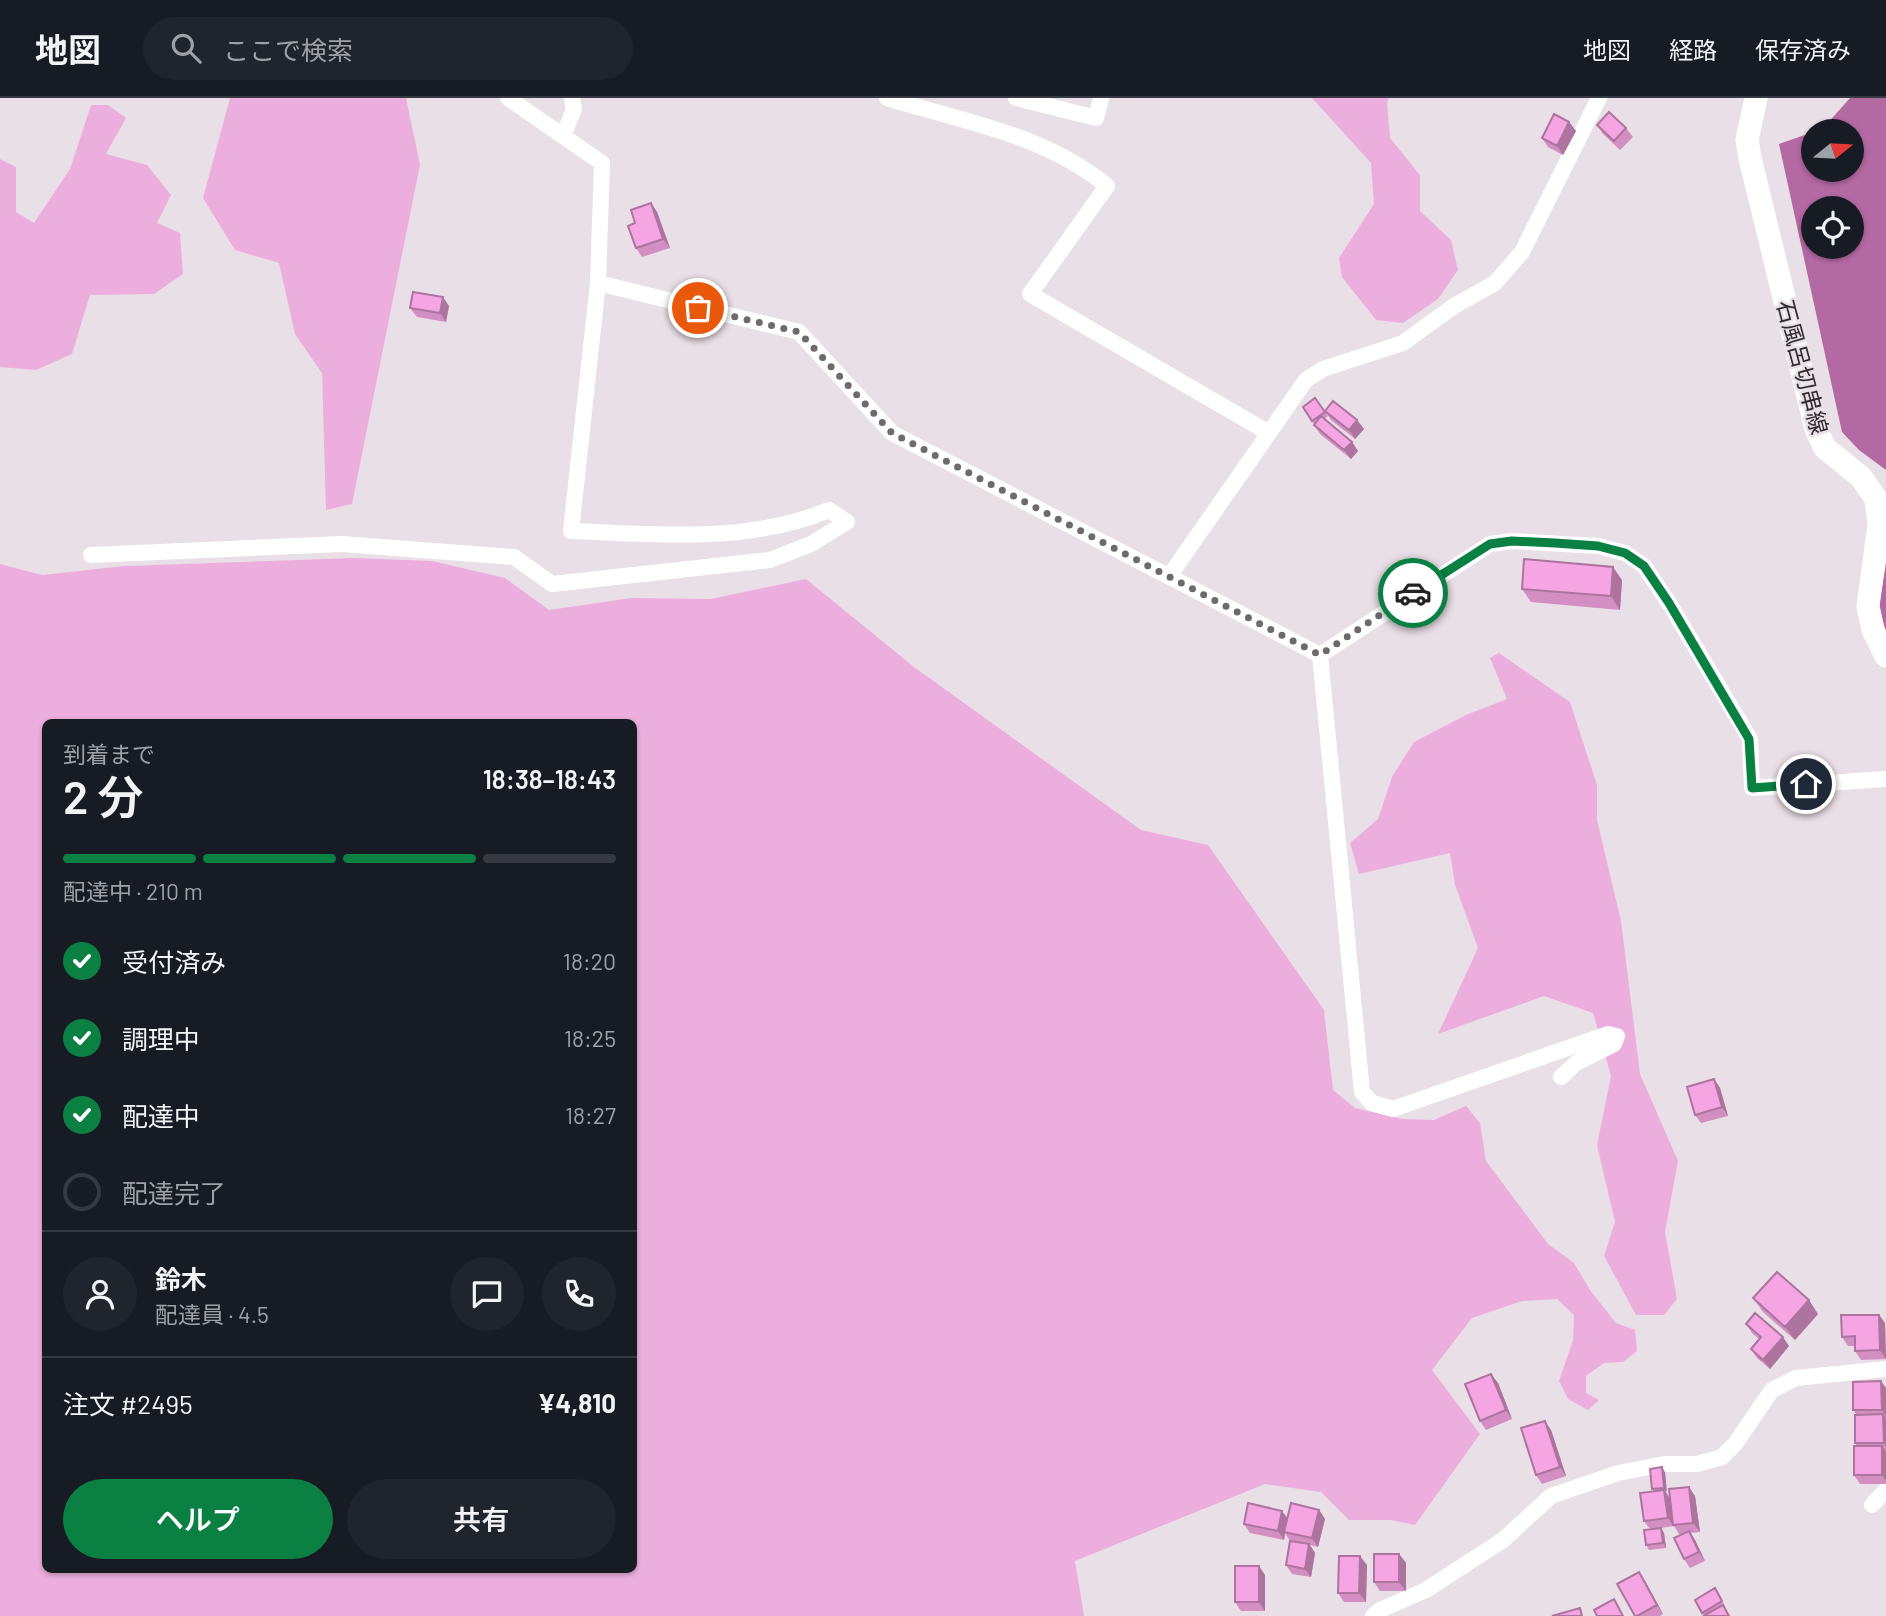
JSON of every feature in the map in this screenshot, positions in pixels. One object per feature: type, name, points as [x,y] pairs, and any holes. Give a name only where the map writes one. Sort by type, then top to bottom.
[{"type":"main road","name":"石風呂切串線","points":[[1756,98],[1747,139],[1750,158],[1816,429],[1825,448],[1861,477],[1876,499],[1879,524],[1868,606],[1873,630],[1886,656]]},
{"type":"street","points":[[91,555],[342,544],[514,557],[552,584],[770,560],[811,544],[847,522],[829,510],[797,523],[726,535],[571,531],[598,283],[603,163],[508,98]]},
{"type":"street","points":[[563,136],[574,108],[572,98]]},
{"type":"street","points":[[887,98],[1009,132],[1087,169],[1107,186],[1030,294],[1269,433]]},
{"type":"street","points":[[1016,98],[1096,117],[1101,98]]},
{"type":"street","points":[[1170,575],[1306,380],[1323,369],[1403,343],[1454,306],[1496,283],[1522,251],[1599,98]]},
{"type":"street","points":[[598,283],[799,332],[892,433],[1320,655]]},
{"type":"street","points":[[1320,655],[1490,544],[1512,541],[1598,546],[1625,553],[1644,566],[1669,603],[1749,739],[1752,788],[1886,779]]},
{"type":"street","points":[[1320,655],[1362,1092],[1372,1103],[1393,1108],[1608,1034],[1617,1036],[1614,1044],[1576,1063],[1561,1077]]},
{"type":"street","points":[[1373,1616],[1426,1590],[1503,1540],[1551,1496],[1618,1473],[1664,1464],[1697,1464],[1722,1457],[1735,1444],[1772,1390],[1796,1378],[1886,1369]]},
{"type":"street","points":[[1872,1505],[1886,1490]]},
{"type":"shaded area","points":[[230,98],[406,98],[420,165],[352,504],[326,510],[322,373],[295,334],[279,263],[235,250],[203,198]]},
{"type":"shaded area","points":[[1312,98],[1389,98],[1387,103],[1390,138],[1420,175],[1420,211],[1451,240],[1458,270],[1438,299],[1403,323],[1376,320],[1342,277],[1339,258],[1374,204],[1371,163]]},
{"type":"shaded area","points":[[1850,98],[1886,98],[1886,470],[1859,450],[1842,432],[1804,259],[1864,259],[1864,196],[1801,196],[1801,245],[1779,144],[1801,136],[1801,182],[1864,182],[1864,119],[1831,119]]},
{"type":"shaded area","points":[[91,105],[108,105],[126,118],[106,154],[147,165],[171,195],[157,223],[180,233],[183,274],[154,294],[90,295],[72,354],[36,370],[0,367],[0,159],[16,167],[16,212],[34,223],[70,169]]},
{"type":"shaded area","points":[[353,558],[432,561],[505,578],[549,610],[631,598],[711,599],[806,579],[914,667],[1141,830],[1208,845],[1324,1010],[1333,1090],[1355,1108],[1402,1119],[1434,1120],[1466,1106],[1480,1123],[1486,1161],[1548,1244],[1574,1263],[1590,1290],[1616,1323],[1635,1330],[1637,1351],[1623,1362],[1604,1363],[1586,1376],[1586,1393],[1599,1400],[1588,1410],[1568,1399],[1559,1381],[1573,1340],[1574,1315],[1557,1299],[1522,1301],[1472,1318],[1432,1370],[1480,1434],[1415,1525],[1391,1520],[1349,1520],[1321,1492],[1265,1484],[1075,1561],[1084,1616],[0,1616],[0,564],[42,575],[124,566]]},
{"type":"shaded area","points":[[1886,563],[1886,633],[1879,606]]},
{"type":"shaded area","points":[[1499,653],[1570,702],[1597,785],[1597,820],[1621,921],[1640,1074],[1678,1161],[1665,1232],[1677,1299],[1664,1315],[1636,1315],[1604,1256],[1615,1222],[1597,1145],[1611,1076],[1593,1013],[1544,996],[1438,1034],[1478,948],[1455,885],[1450,853],[1359,874],[1350,843],[1378,819],[1392,777],[1414,742],[1466,715],[1507,699],[1490,658]]},
{"type":"building","points":[[1609,112],[1626,128],[1614,141],[1597,125]]},
{"type":"building","points":[[1554,114],[1569,122],[1557,146],[1542,138]]},
{"type":"building","points":[[651,203],[663,239],[636,248],[628,226],[635,223],[631,210]]},
{"type":"building","points":[[413,292],[443,297],[440,313],[410,308]]},
{"type":"building","points":[[1315,398],[1325,412],[1312,421],[1303,407]]},
{"type":"building","points":[[1333,401],[1357,420],[1349,430],[1325,411]]},
{"type":"building","points":[[1321,416],[1352,442],[1344,450],[1314,425]]},
{"type":"building","points":[[1524,559],[1613,567],[1611,596],[1522,589]]},
{"type":"building","points":[[1714,1079],[1722,1107],[1695,1115],[1687,1087]]},
{"type":"building","points":[[1777,1272],[1809,1300],[1785,1327],[1753,1298]]},
{"type":"building","points":[[1755,1313],[1783,1337],[1763,1360],[1751,1349],[1761,1337],[1746,1324]]},
{"type":"building","points":[[1841,1315],[1879,1315],[1880,1350],[1855,1351],[1855,1336],[1842,1337]]},
{"type":"building","points":[[1491,1374],[1506,1410],[1480,1421],[1465,1384]]},
{"type":"building","points":[[1881,1381],[1882,1410],[1853,1410],[1853,1382]]},
{"type":"building","points":[[1883,1414],[1884,1443],[1855,1443],[1855,1415]]},
{"type":"building","points":[[1545,1421],[1560,1467],[1536,1475],[1521,1428]]},
{"type":"building","points":[[1854,1446],[1882,1446],[1882,1475],[1854,1475]]},
{"type":"building","points":[[1662,1467],[1664,1488],[1652,1489],[1650,1469]]},
{"type":"building","points":[[1689,1487],[1693,1523],[1673,1525],[1669,1489]]},
{"type":"building","points":[[1664,1490],[1668,1518],[1644,1521],[1640,1493]]},
{"type":"building","points":[[1248,1503],[1282,1511],[1278,1531],[1244,1524]]},
{"type":"building","points":[[1291,1503],[1319,1510],[1312,1538],[1284,1532]]},
{"type":"building","points":[[1661,1528],[1663,1543],[1646,1545],[1644,1530]]},
{"type":"building","points":[[1689,1531],[1699,1552],[1684,1559],[1674,1538]]},
{"type":"building","points":[[1290,1541],[1309,1544],[1305,1569],[1286,1565]]},
{"type":"building","points":[[1374,1554],[1399,1554],[1399,1582],[1374,1582]]},
{"type":"building","points":[[1339,1556],[1360,1556],[1359,1593],[1338,1593]]},
{"type":"building","points":[[1235,1566],[1259,1566],[1259,1602],[1235,1602]]},
{"type":"building","points":[[1639,1572],[1657,1605],[1635,1616],[1617,1584]]},
{"type":"building","points":[[1715,1588],[1722,1601],[1702,1613],[1695,1600]]},
{"type":"building","points":[[1614,1599],[1623,1616],[1597,1616],[1594,1610]]},
{"type":"building","points":[[1723,1605],[1729,1616],[1703,1616]]},
{"type":"building","points":[[1580,1608],[1582,1616],[1552,1616]]},
{"type":"way so far","points":[[698,308],[799,332],[892,433],[1320,655],[1413,593]]},
{"type":"route","points":[[1413,593],[1490,544],[1512,541],[1555,543],[1598,546],[1625,553],[1644,566],[1669,603],[1749,739],[1752,788],[1806,784]]}]
